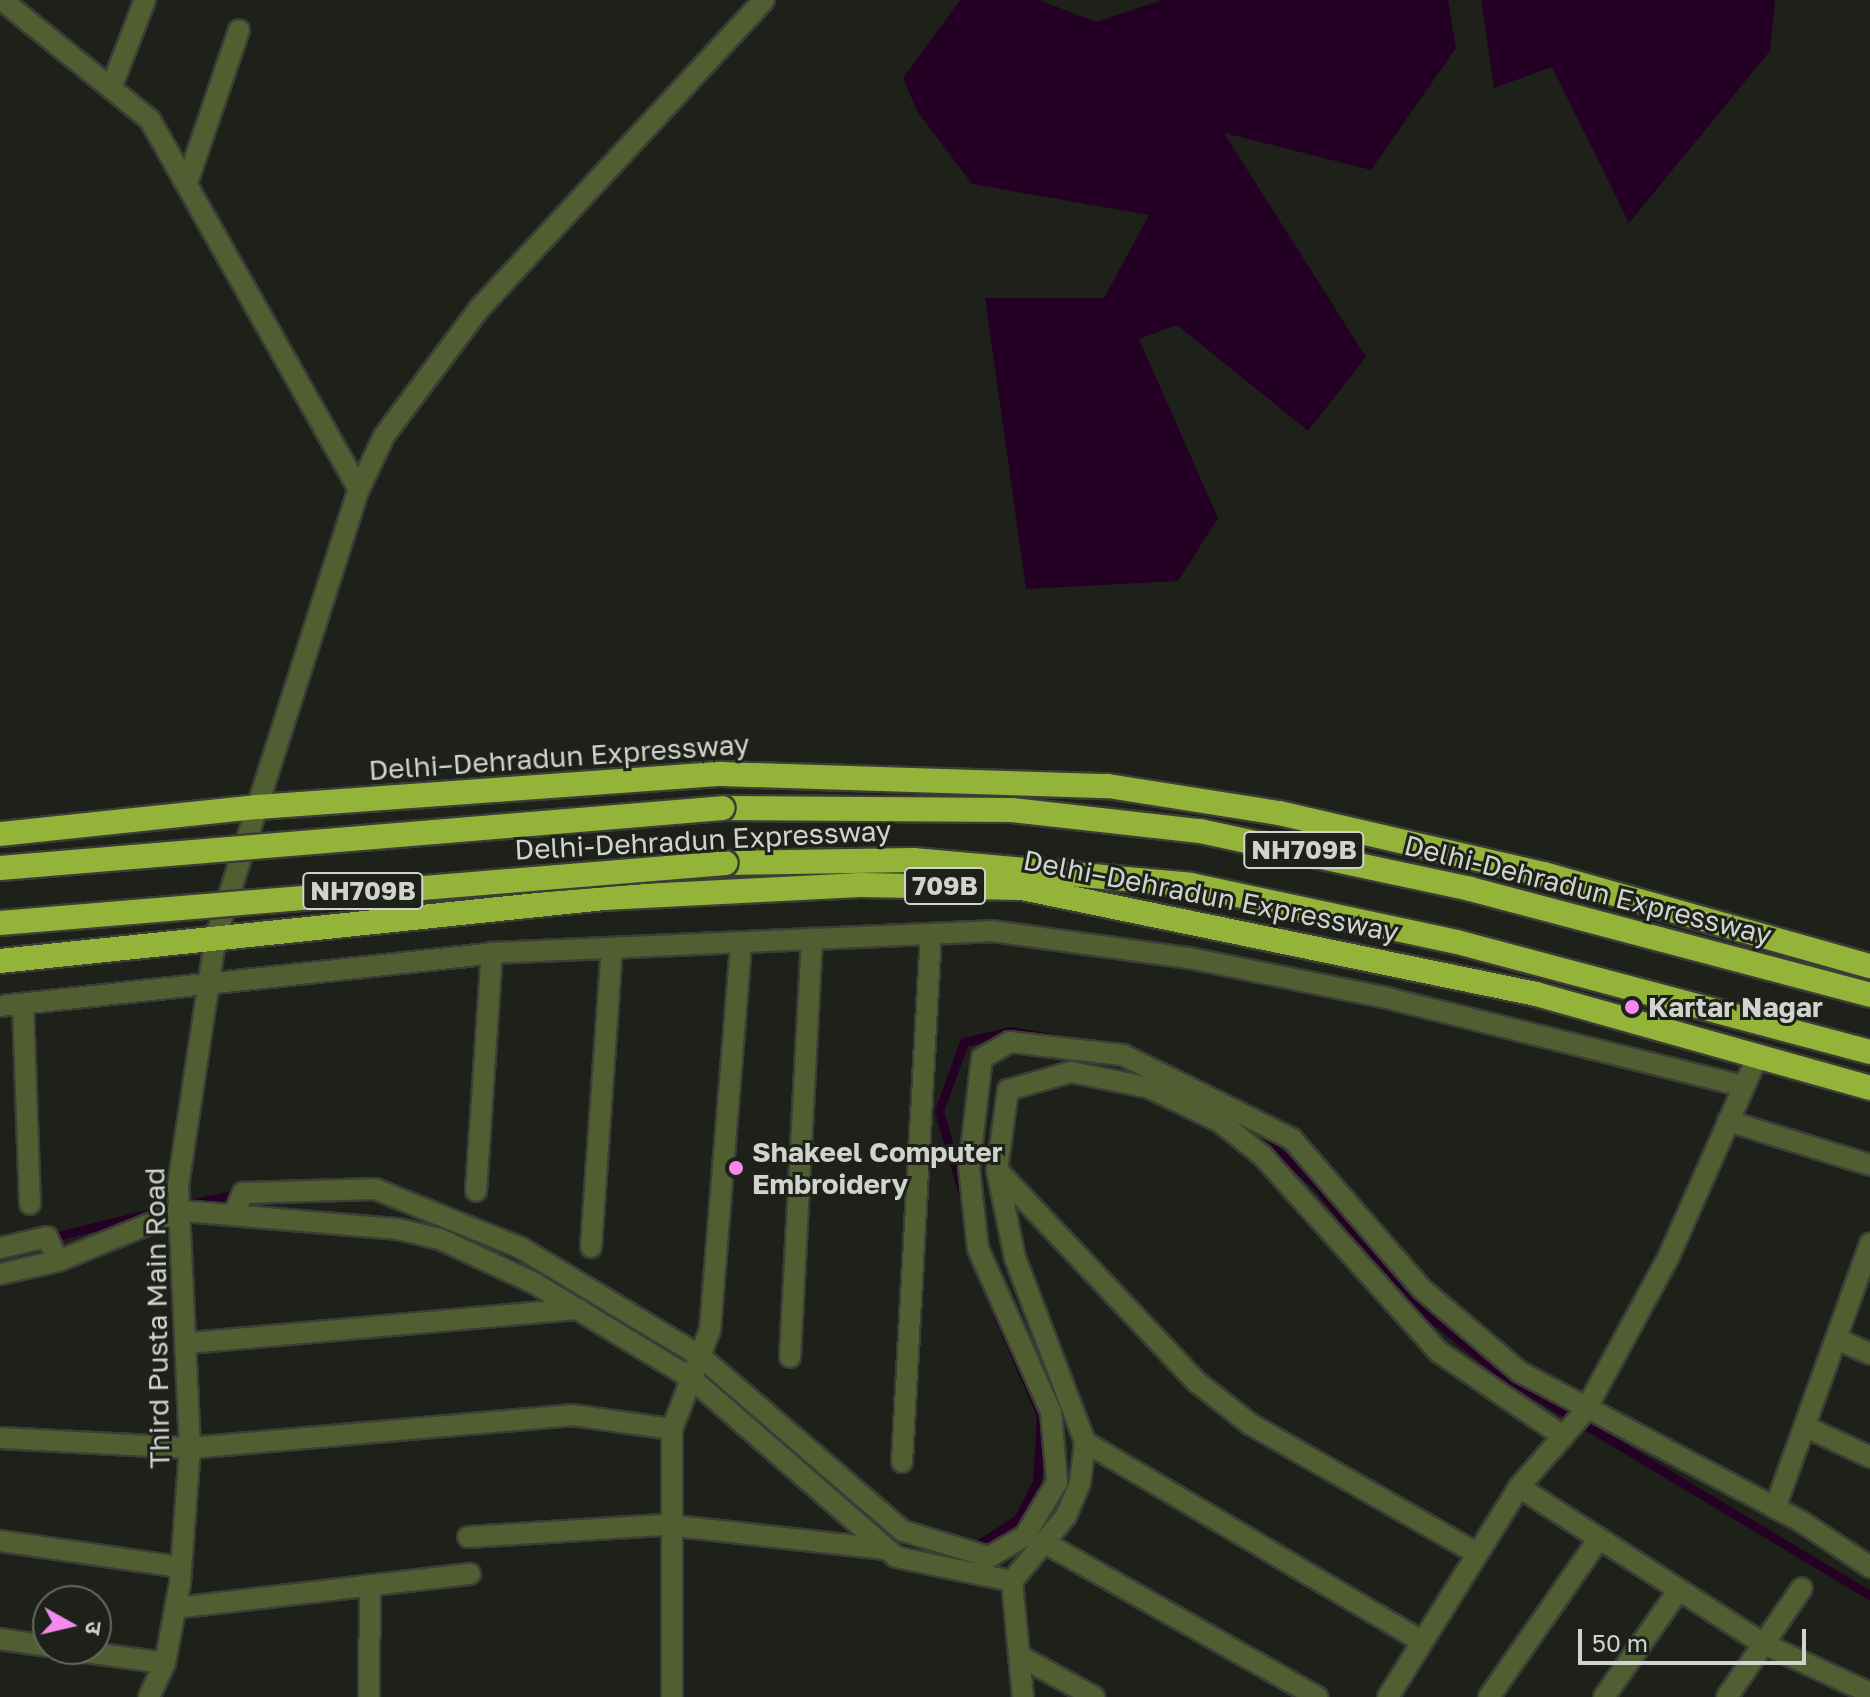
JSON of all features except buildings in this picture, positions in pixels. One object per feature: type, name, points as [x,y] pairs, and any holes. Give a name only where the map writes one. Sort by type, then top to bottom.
[{"type":"highway","name":"Delhi–Dehradun Expressway","points":[[0,834],[258,807],[721,774],[1108,786],[1279,813],[1544,874],[1870,966]]},
{"type":"highway","name":"Delhi-Dehradun Expressway","points":[[0,868],[723,808],[1012,810],[1293,848],[1870,995]]},
{"type":"highway","name":"Delhi-Dehradun Expressway","points":[[0,923],[726,863],[1007,864],[1282,901],[1870,1052]]},
{"type":"highway","name":"Delhi–Dehradun Expressway","points":[[0,961],[216,936],[604,898],[860,885],[1022,888],[1460,976],[1870,1088]]},
{"type":"street","points":[[113,83],[145,0]]},
{"type":"street","name":"Third Pusta Main Road","points":[[149,1697],[165,1663],[181,1567],[190,1448],[189,1343],[178,1186],[208,982],[216,936],[359,489],[384,436],[479,309],[764,0]]},
{"type":"street","points":[[12,3],[113,83],[150,120],[189,177],[359,489]]},
{"type":"street","points":[[189,177],[239,30]]},
{"type":"street","points":[[0,1006],[492,953],[991,931],[1189,958],[1387,998],[1743,1086]]},
{"type":"street","points":[[902,1462],[931,934]]},
{"type":"street","points":[[790,1357],[812,939]]},
{"type":"street","points":[[672,1697],[667,1525],[672,1429],[710,1330],[741,944]]},
{"type":"street","points":[[591,1247],[612,950]]},
{"type":"street","points":[[476,1191],[492,953]]},
{"type":"street","points":[[23,1004],[30,1204]]},
{"type":"street","points":[[234,1214],[243,1193],[375,1189],[521,1248],[700,1356],[903,1531],[989,1557],[1025,1536],[1057,1482],[1051,1412],[978,1249],[969,1168],[982,1058],[1010,1042],[1123,1055],[1292,1139],[1476,1341],[1575,1422]]},
{"type":"street","points":[[1388,1697],[1519,1487],[1575,1422],[1669,1256],[1757,1057]]},
{"type":"street","points":[[1012,1581],[1045,1543],[1080,1483],[1085,1442],[1015,1258],[997,1170],[1008,1090],[1071,1072],[1150,1088],[1220,1122],[1262,1155],[1439,1352],[1575,1422],[1775,1508],[1870,1567]]},
{"type":"street","points":[[1728,1121],[1870,1165]]},
{"type":"street","points":[[997,1170],[1197,1382],[1250,1424],[1476,1553]]},
{"type":"street","points":[[0,1274],[53,1250],[182,1211],[234,1214],[440,1239],[579,1309],[691,1378],[886,1549],[916,1564],[1012,1581]]},
{"type":"street","points":[[1775,1508],[1839,1340],[1870,1244]]},
{"type":"street","points":[[0,1248],[53,1250]]},
{"type":"street","points":[[189,1343],[579,1309]]},
{"type":"street","points":[[1839,1340],[1870,1354]]},
{"type":"street","points":[[0,1438],[190,1448],[520,1417],[615,1418],[672,1429]]},
{"type":"street","points":[[1806,1427],[1870,1457]]},
{"type":"street","points":[[1085,1442],[1422,1641]]},
{"type":"street","points":[[1519,1487],[1764,1644],[1870,1693]]},
{"type":"street","points":[[468,1537],[667,1525],[886,1549]]},
{"type":"street","points":[[1489,1697],[1599,1539]]},
{"type":"street","points":[[0,1541],[181,1567]]},
{"type":"street","points":[[1045,1543],[1317,1697]]},
{"type":"street","points":[[175,1608],[470,1574]]},
{"type":"street","points":[[1012,1581],[1025,1659],[1023,1697]]},
{"type":"street","points":[[369,1697],[370,1585]]},
{"type":"street","points":[[1727,1697],[1802,1588]]},
{"type":"street","points":[[1604,1697],[1678,1591]]},
{"type":"street","points":[[0,1639],[32,1644]]},
{"type":"street","points":[[112,1656],[165,1663]]},
{"type":"street","points":[[1025,1659],[1094,1697]]},
{"type":"shaded area","points":[[960,0],[1039,0],[1096,22],[1162,0],[1448,0],[1456,48],[1371,170],[1224,133],[1366,357],[1308,431],[1177,325],[1139,339],[1218,518],[1178,581],[1026,589],[985,298],[1104,298],[1149,215],[972,184],[917,111],[903,78]]},
{"type":"shaded area","points":[[1481,0],[1775,0],[1770,51],[1629,223],[1552,67],[1494,88]]},
{"type":"waterway","points":[[964,1198],[939,1111],[964,1042],[1010,1031],[1092,1045]]},
{"type":"waterway","points":[[1249,1127],[1317,1186],[1403,1294],[1502,1375],[1870,1595]]},
{"type":"waterway","points":[[185,1205],[241,1193]]},
{"type":"waterway","points":[[49,1238],[163,1210]]},
{"type":"waterway","points":[[486,1243],[697,1367]]},
{"type":"waterway","points":[[971,1549],[1018,1519],[1037,1482],[1041,1415],[998,1316]]},
{"type":"waterway","points":[[809,1461],[842,1498]]},
{"type":"waterway","points":[[869,1525],[937,1553],[953,1551]]},
{"type":"place","name":"Kartar Nagar","points":[[1632,1007]]},
{"type":"place","name":"Shakeel Computer Embroidery","points":[[736,1168]]}]
